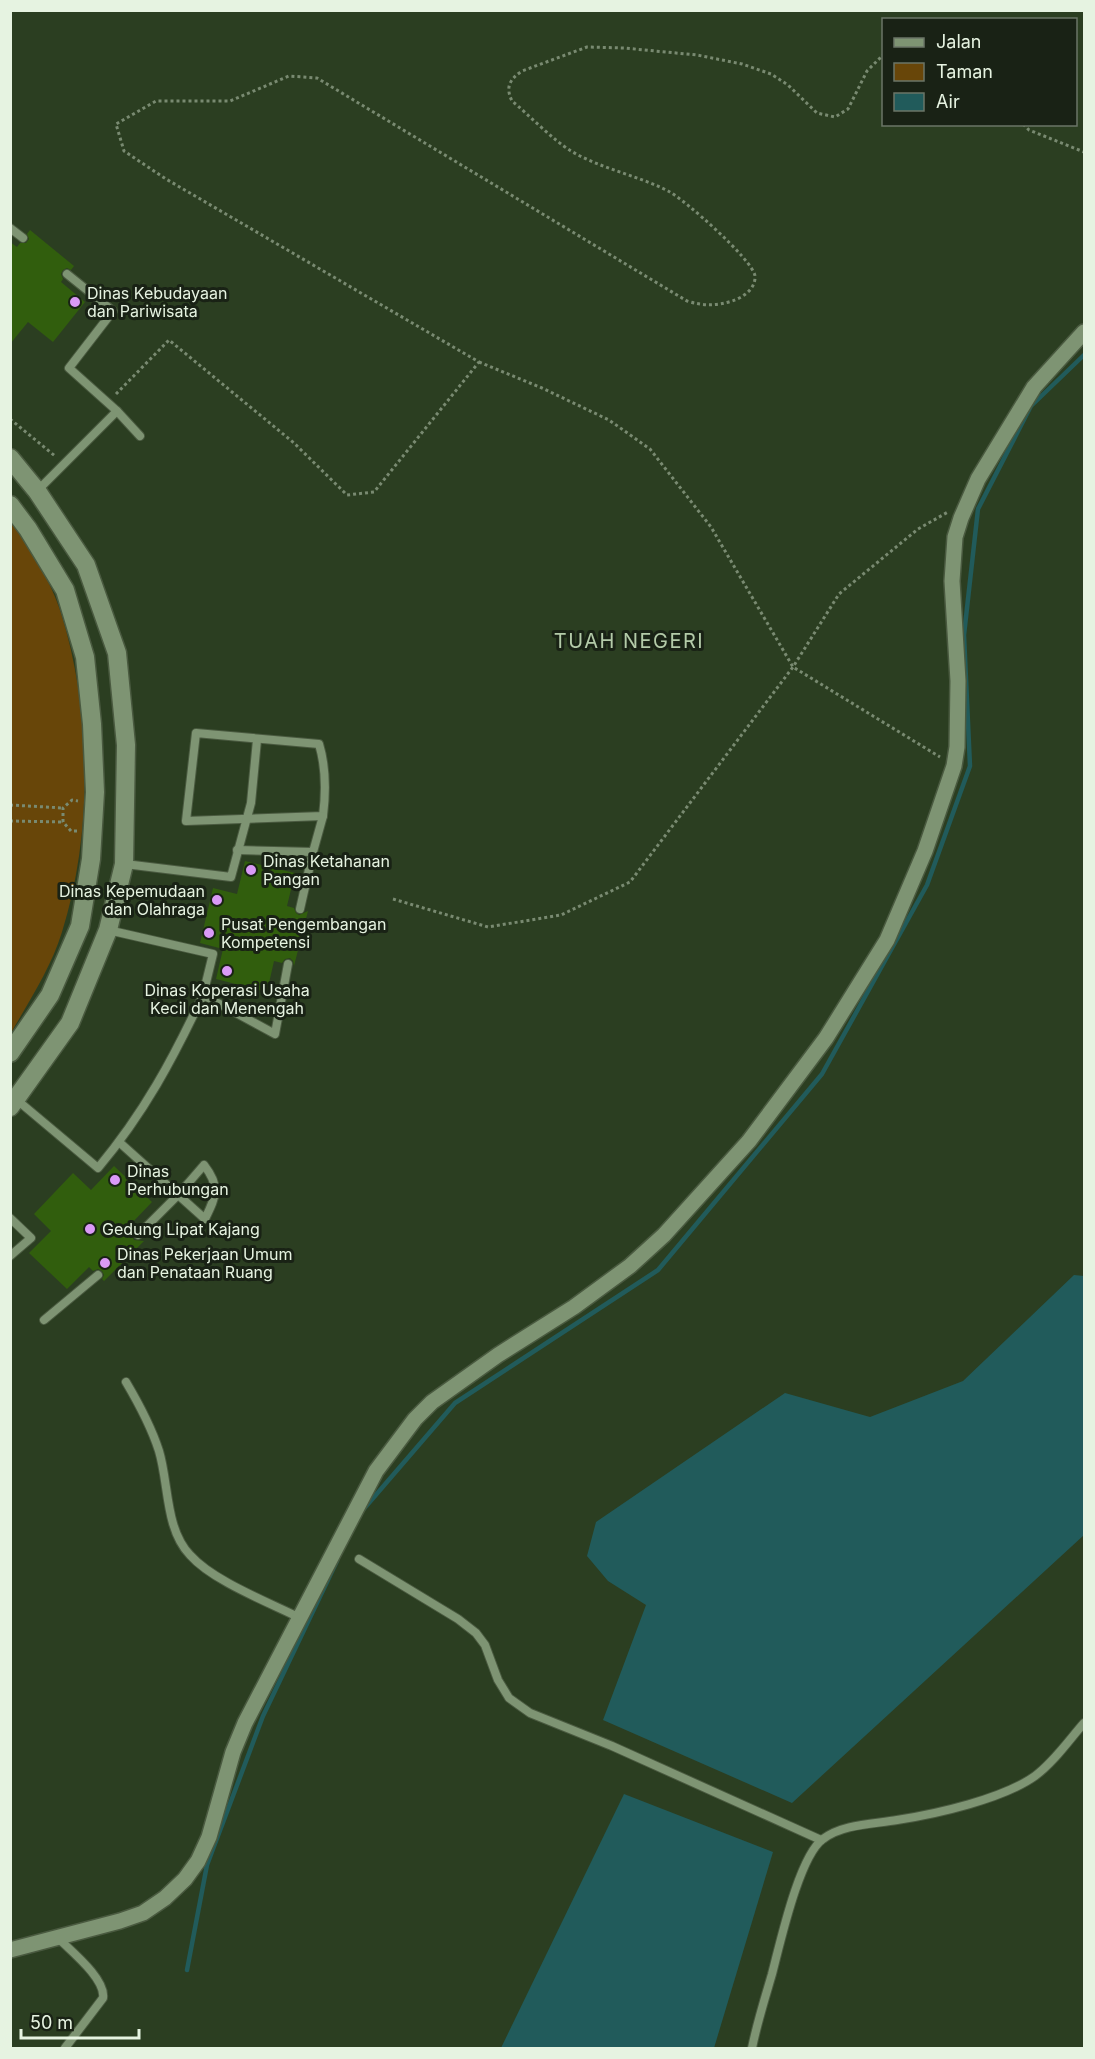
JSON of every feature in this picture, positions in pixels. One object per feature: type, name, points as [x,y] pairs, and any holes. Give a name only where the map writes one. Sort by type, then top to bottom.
[{"type":"street","points":[[10,1950],[142,1913],[165,1898],[185,1879],[198,1861],[208,1837],[244,1723],[376,1471],[415,1419],[432,1402],[460,1382],[574,1307],[630,1266],[664,1235],[749,1140],[826,1038],[887,940],[925,850],[954,766],[958,681],[952,581],[958,528],[978,479],[1034,387],[1084,332]]},
{"type":"street","points":[[10,458],[37,491],[86,565],[117,653],[126,744],[124,864],[108,930],[70,1023],[13,1101]]},
{"type":"street","points":[[10,505],[28,529],[65,590],[85,657],[92,724],[95,801],[92,859],[80,926],[50,995],[10,1053]]},
{"type":"street","points":[[92,859],[124,864]]},
{"type":"street","points":[[80,926],[108,930]]},
{"type":"lane","points":[[10,228],[23,238]]},
{"type":"lane","points":[[67,274],[113,311],[69,368],[117,411],[140,436]]},
{"type":"lane","points":[[37,491],[117,411]]},
{"type":"lane","points":[[300,909],[323,816],[324,760],[319,744],[196,733],[186,820],[323,816]]},
{"type":"lane","points":[[124,864],[231,877],[251,803],[257,740]]},
{"type":"lane","points":[[237,850],[313,852]]},
{"type":"lane","points":[[13,1101],[98,1168],[146,1105],[203,995],[213,954],[108,930]]},
{"type":"lane","points":[[203,995],[275,1034],[288,964]]},
{"type":"lane","points":[[119,1142],[178,1195],[205,1219],[215,1198],[214,1179],[204,1165],[178,1195],[138,1235]]},
{"type":"lane","points":[[10,1218],[31,1238],[10,1256]]},
{"type":"lane","points":[[44,1320],[98,1275]]},
{"type":"lane","points":[[126,1382],[153,1433],[160,1454],[174,1526],[189,1555],[210,1573],[300,1618]]},
{"type":"lane","points":[[359,1559],[458,1619],[476,1633],[485,1646],[498,1680],[509,1698],[530,1713],[612,1746],[821,1840]]},
{"type":"lane","points":[[752,2049],[791,1901],[811,1853],[821,1840],[845,1829],[921,1816],[987,1798],[1022,1784],[1050,1762],[1084,1723]]},
{"type":"lane","points":[[58,1938],[95,1976],[104,1993],[103,1998],[65,2049]]},
{"type":"path","points":[[882,56],[867,71],[848,109],[835,117],[817,113],[788,85],[771,74],[742,64],[697,55],[587,47],[522,71],[513,77],[509,84],[508,94],[512,101],[570,151],[669,191],[696,211],[749,264],[755,277],[752,288],[740,299],[702,306],[687,301],[317,78],[289,76],[230,101],[156,101],[116,124],[124,151],[166,179],[479,362],[542,388],[609,420],[650,449],[711,527],[793,667],[954,766]]},
{"type":"path","points":[[1025,126],[1029,130],[1084,152]]},
{"type":"path","points":[[108,403],[169,340],[294,443],[346,495],[374,492],[479,362]]},
{"type":"path","points":[[10,419],[55,457],[63,449]]},
{"type":"path","points":[[393,900],[488,927],[561,915],[630,882],[793,667],[839,594],[918,529],[969,499]]},
{"type":"path","points":[[10,805],[63,808],[72,800],[95,801]]},
{"type":"path","points":[[63,808],[63,822],[70,831],[93,832]]},
{"type":"path","points":[[10,820],[63,822]]},
{"type":"green space","points":[[11,522],[39,565],[52,589],[61,613],[79,691],[85,772],[79,854],[62,932],[46,971],[11,1033]]},
{"type":"water","points":[[1074,1275],[1084,1276],[1084,1535],[792,1803],[603,1720],[646,1605],[608,1581],[587,1556],[596,1522],[785,1393],[870,1417],[963,1381]]},
{"type":"water","points":[[624,1794],[773,1852],[714,2048],[501,2048]]},
{"type":"building","points":[[30,230],[74,266],[71,270],[67,268],[63,270],[61,282],[85,302],[53,342],[28,322],[10,344],[10,242],[17,247],[20,243],[26,243]]},
{"type":"building","points":[[245,861],[295,873],[287,906],[294,908],[299,915],[308,911],[294,966],[290,958],[285,959],[282,963],[274,961],[267,992],[216,979],[223,949],[200,943],[213,888],[237,894]]},
{"type":"building","name":"Gedung Lipat Kajang","points":[[114,1166],[152,1202],[129,1226],[134,1231],[132,1236],[134,1240],[144,1241],[104,1281],[102,1271],[98,1269],[93,1271],[89,1267],[67,1289],[29,1253],[51,1231],[34,1214],[73,1173],[91,1190]]},
{"type":"waterway","points":[[362,1511],[455,1403],[658,1270],[822,1074],[927,885],[970,766],[964,635],[978,509],[1031,406],[1084,355]]},
{"type":"waterway","points":[[187,1970],[207,1865],[263,1716],[337,1561]]},
{"type":"place","name":"Dinas Kebudayaan dan Pariwisata","points":[[75,302]]},
{"type":"place","name":"Dinas Ketahanan Pangan","points":[[251,870]]},
{"type":"place","name":"Dinas Kepemudaan dan Olahraga","points":[[217,900]]},
{"type":"place","name":"Pusat Pengembangan Kompetensi","points":[[209,933]]},
{"type":"place","name":"Dinas Koperasi Usaha Kecil dan Menengah","points":[[227,971]]},
{"type":"place","name":"Dinas Perhubungan","points":[[115,1180]]},
{"type":"place","name":"Gedung Lipat Kajang","points":[[90,1229]]},
{"type":"place","name":"Dinas Pekerjaan Umum dan Penataan Ruang","points":[[105,1263]]},
{"type":"district","name":"TUAH NEGERI","points":[[629,641]]}]
